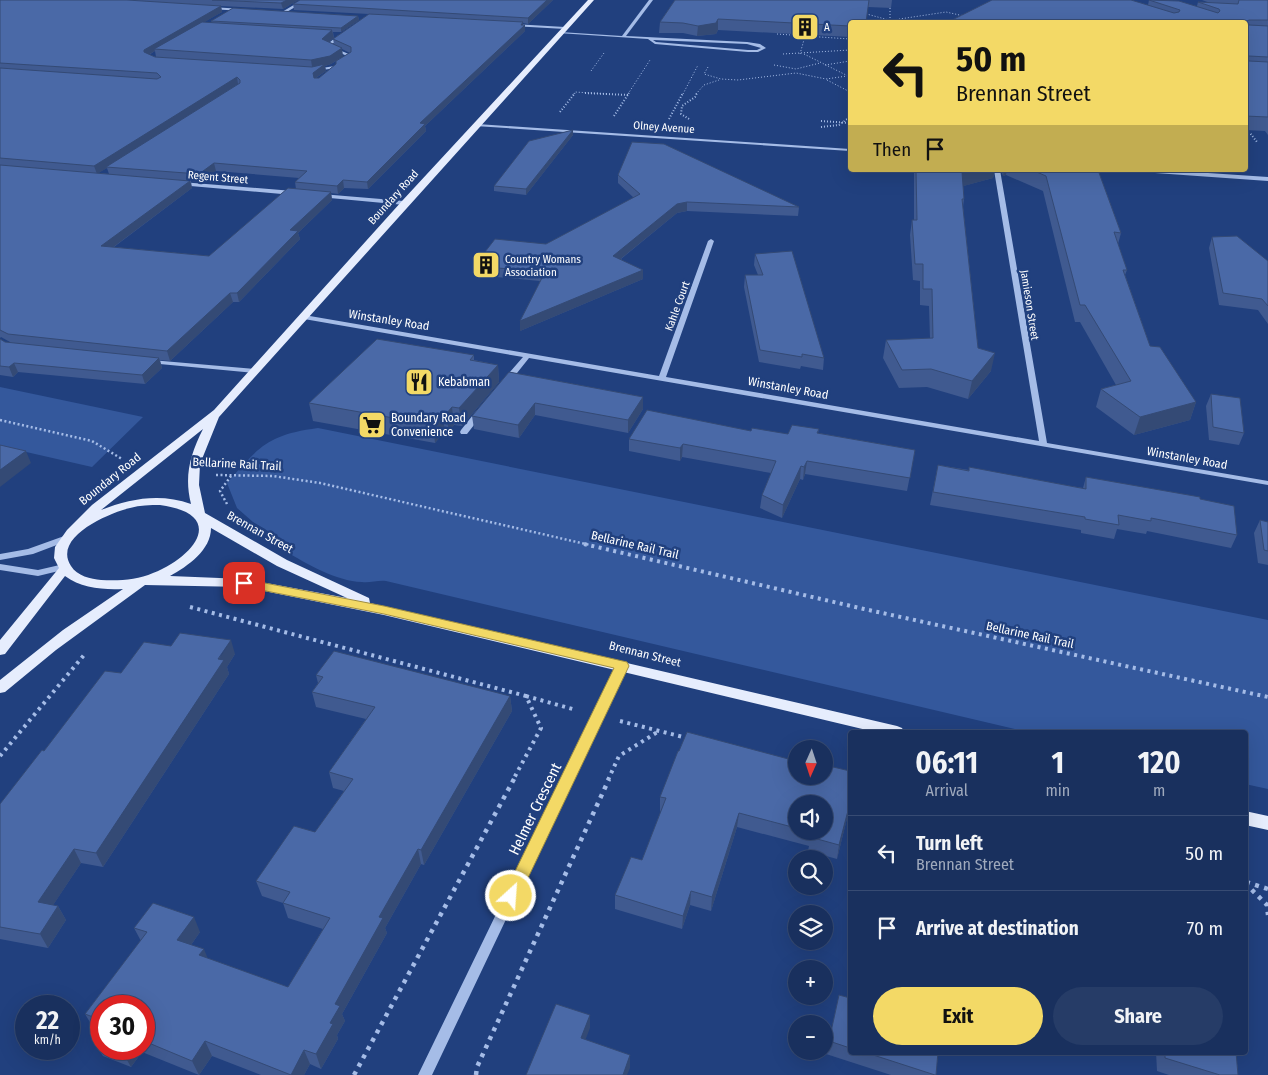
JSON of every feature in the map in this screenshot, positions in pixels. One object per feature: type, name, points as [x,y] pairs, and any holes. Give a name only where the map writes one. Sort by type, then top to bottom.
[{"type":"main road","name":"Boundary Road","points":[[69,535],[96,508],[216,414],[405,203],[591,0]]},
{"type":"main road","name":"Boundary Road","points":[[145,580],[175,568],[197,550],[205,536],[205,524],[193,493],[192,472],[196,456],[216,414]]},
{"type":"main road","name":"Brennan Street","points":[[69,535],[106,512],[138,502],[160,501],[179,503],[298,571],[384,610]]},
{"type":"main road","points":[[69,535],[60,552],[65,568],[73,576],[96,584],[118,585],[145,580]]},
{"type":"main road","points":[[0,650],[65,568]]},
{"type":"main road","name":"Brennan Street","points":[[145,580],[244,583],[384,610],[889,730]]},
{"type":"main road","points":[[0,688],[30,661],[145,580]]},
{"type":"main road","points":[[1248,819],[1268,823]]},
{"type":"street","points":[[284,12],[305,0]]},
{"type":"street","points":[[623,37],[652,0]]},
{"type":"street","points":[[208,8],[250,10]]},
{"type":"street","points":[[226,13],[234,9]]},
{"type":"street","points":[[276,12],[293,13]]},
{"type":"street","points":[[509,25],[623,37],[747,43],[758,44],[764,48],[748,51],[655,43],[650,39]]},
{"type":"street","points":[[328,74],[350,56],[328,46],[348,30]]},
{"type":"street","points":[[332,34],[342,35]]},
{"type":"street","points":[[313,71],[336,67]]},
{"type":"street","name":"Olney Avenue","points":[[477,125],[848,150]]},
{"type":"street","name":"Jamieson Street","points":[[997,172],[1043,444]]},
{"type":"street","points":[[1169,172],[1268,179]]},
{"type":"street","name":"Regent Street","points":[[174,184],[297,194]]},
{"type":"street","points":[[317,196],[405,203]]},
{"type":"street","name":"Kahle Court","points":[[662,378],[711,241]]},
{"type":"street","name":"Winstanley Road","points":[[304,317],[1268,483]]},
{"type":"street","points":[[498,390],[528,355]]},
{"type":"street","points":[[143,362],[256,371]]},
{"type":"street","points":[[464,432],[487,404]]},
{"type":"street","points":[[0,557],[30,552],[69,535]]},
{"type":"street","points":[[0,567],[38,573],[65,568]]},
{"type":"street","name":"Helmer Crescent","points":[[425,1075],[622,666]]},
{"type":"path","points":[[890,8],[891,20]]},
{"type":"path","points":[[863,12],[891,20],[946,12],[967,17]]},
{"type":"path","points":[[770,34],[848,39]]},
{"type":"path","points":[[800,54],[805,36]]},
{"type":"path","points":[[591,71],[604,52]]},
{"type":"path","points":[[804,54],[848,76]]},
{"type":"path","points":[[614,116],[652,58]]},
{"type":"path","points":[[666,125],[702,58]]},
{"type":"path","points":[[825,65],[848,61]]},
{"type":"path","points":[[705,71],[706,75],[722,79],[748,80],[796,73],[826,79],[848,91]]},
{"type":"path","points":[[826,79],[848,76]]},
{"type":"path","points":[[689,119],[681,114],[682,106],[695,98],[697,90],[701,86],[722,79]]},
{"type":"path","points":[[575,92],[628,95]]},
{"type":"path","points":[[819,127],[837,126],[848,118]]},
{"type":"path","points":[[821,121],[848,123]]},
{"type":"path","points":[[1248,133],[1257,142]]},
{"type":"path","points":[[0,420],[92,440],[118,458],[150,466]]},
{"type":"path","name":"Bellarine Rail Trail","points":[[192,472],[238,476],[274,476],[320,482],[864,609],[1268,697]]},
{"type":"path","points":[[190,606],[196,599]]},
{"type":"path","points":[[180,605],[190,606],[526,696],[541,728],[354,1075]]},
{"type":"path","points":[[0,756],[88,649]]},
{"type":"path","points":[[476,1075],[477,1067],[619,756],[659,730],[696,740]]},
{"type":"path","points":[[1248,883],[1268,888]]},
{"type":"path","points":[[1248,885],[1267,905],[1268,915]]},
{"type":"shaded area","points":[[0,387],[143,417],[92,467],[0,446]]},
{"type":"shaded area","points":[[318,428],[1268,620],[1268,789],[1248,785],[1248,730],[1019,730],[386,581],[362,582],[342,579],[312,566],[285,551],[291,545],[253,522],[237,508],[227,483],[266,444],[287,434]]},
{"type":"building","points":[[0,0],[127,0],[221,6],[144,50],[144,52],[155,57],[312,67],[325,64],[313,73],[314,78],[319,78],[336,64],[336,61],[351,52],[351,47],[333,39],[369,14],[523,22],[521,25],[525,25],[420,123],[425,124],[367,182],[343,180],[337,186],[295,182],[307,171],[214,163],[199,174],[106,167],[240,83],[237,77],[94,166],[0,158],[0,68],[157,79],[161,77],[157,73],[0,63]]},
{"type":"building","points":[[212,0],[287,0],[281,3]]},
{"type":"building","points":[[300,0],[547,0],[528,18],[293,4]]},
{"type":"building","points":[[675,0],[869,0],[866,20],[848,20],[848,26],[718,19],[716,23],[698,26],[660,22]]},
{"type":"building","points":[[992,0],[1131,0],[1174,13],[1180,10],[1149,0],[1179,1],[1218,13],[1219,9],[1198,2],[1238,4],[1239,0],[1268,0],[1268,20],[952,20]]},
{"type":"building","points":[[233,8],[358,16],[341,28],[211,21]]},
{"type":"building","points":[[202,22],[332,30],[322,39],[342,48],[330,56],[311,60],[154,49]]},
{"type":"building","points":[[1248,23],[1249,25],[1268,26],[1268,57],[1249,56]]},
{"type":"building","points":[[1248,60],[1268,62],[1268,117],[1248,116]]},
{"type":"building","points":[[573,130],[526,189],[494,186],[529,141]]},
{"type":"building","points":[[632,142],[664,144],[799,207],[687,202],[677,204],[613,256],[643,270],[520,321],[545,272],[474,266],[495,239],[546,244],[640,194],[618,175]]},
{"type":"building","points":[[0,165],[190,181],[101,246],[209,256],[288,188],[331,192],[290,230],[298,231],[237,293],[230,293],[167,351],[8,334],[0,330]]},
{"type":"building","points":[[916,172],[962,172],[964,199],[962,199],[978,348],[995,353],[972,381],[931,369],[902,370],[886,340],[933,338],[932,289],[923,289],[923,264],[915,264],[912,220],[917,220]]},
{"type":"building","points":[[1037,172],[1099,172],[1121,233],[1114,232],[1127,270],[1123,270],[1150,346],[1160,347],[1196,402],[1140,417],[1101,389],[1131,381],[1085,305],[1080,305],[1046,176]]},
{"type":"building","points":[[1237,236],[1268,261],[1268,306],[1262,299],[1223,293],[1212,237]]},
{"type":"building","points":[[792,251],[824,358],[802,354],[802,357],[760,350],[745,275],[763,275],[755,254]]},
{"type":"building","points":[[0,339],[5,342],[159,358],[142,375],[14,363],[9,367],[0,366]]},
{"type":"building","points":[[377,339],[474,355],[470,360],[498,365],[459,408],[452,407],[446,414],[442,413],[433,425],[309,403]]},
{"type":"building","points":[[509,372],[643,397],[628,420],[535,403],[518,425],[472,416]]},
{"type":"building","points":[[1211,394],[1240,398],[1244,433],[1213,427]]},
{"type":"building","points":[[647,410],[751,431],[752,428],[788,434],[792,425],[819,429],[817,433],[915,450],[910,478],[807,461],[804,467],[801,466],[783,505],[762,495],[776,461],[683,444],[680,448],[629,439]]},
{"type":"building","points":[[0,445],[26,451],[0,470]]},
{"type":"building","points":[[938,465],[969,471],[969,467],[1086,489],[1086,477],[1200,497],[1200,499],[1234,506],[1237,535],[1151,518],[1151,521],[1118,515],[1119,525],[1085,519],[1085,517],[933,492]]},
{"type":"building","points":[[1260,520],[1268,522],[1268,551],[1264,550]]},
{"type":"building","points":[[180,633],[231,640],[218,659],[224,660],[96,853],[74,849],[38,902],[58,906],[40,934],[0,927],[0,804],[42,750],[44,751],[105,671],[121,673],[144,642],[171,646]]},
{"type":"building","points":[[334,651],[510,696],[421,850],[418,849],[379,917],[383,918],[335,1004],[340,1006],[330,1023],[333,1024],[316,1054],[304,1050],[291,1075],[205,1041],[192,1061],[155,1046],[155,995],[99,995],[147,932],[134,928],[153,903],[194,917],[177,940],[204,949],[199,955],[288,987],[330,918],[283,903],[290,892],[256,881],[294,826],[315,832],[353,779],[329,772],[375,707],[312,692],[323,677],[316,675]]},
{"type":"building","points":[[687,732],[788,759],[788,785],[833,785],[833,767],[848,771],[848,811],[839,845],[821,840],[833,840],[833,795],[788,795],[788,826],[739,813],[712,897],[691,891],[683,916],[615,895],[631,857],[642,860],[666,798],[660,797]]},
{"type":"building","points":[[839,995],[848,997],[848,1047],[833,1042],[833,1023]]},
{"type":"building","points":[[556,1004],[590,1015],[581,1038],[630,1055],[623,1075],[526,1075]]},
{"type":"building","points":[[90,1007],[90,1016],[85,1014]]},
{"type":"building","points":[[873,1055],[938,1055],[935,1075]]},
{"type":"building","points":[[1165,1055],[1236,1055],[1238,1075],[1220,1075],[1165,1058]]},
{"type":"place","name":"A","points":[[805,27]]},
{"type":"place","name":"Country Womans Association","points":[[486,265]]},
{"type":"place","name":"Kebabman","points":[[419,382]]},
{"type":"place","name":"Boundary Road Convenience","points":[[372,425]]},
{"type":"route","points":[[244,583],[384,610],[622,666],[511,896]]}]
